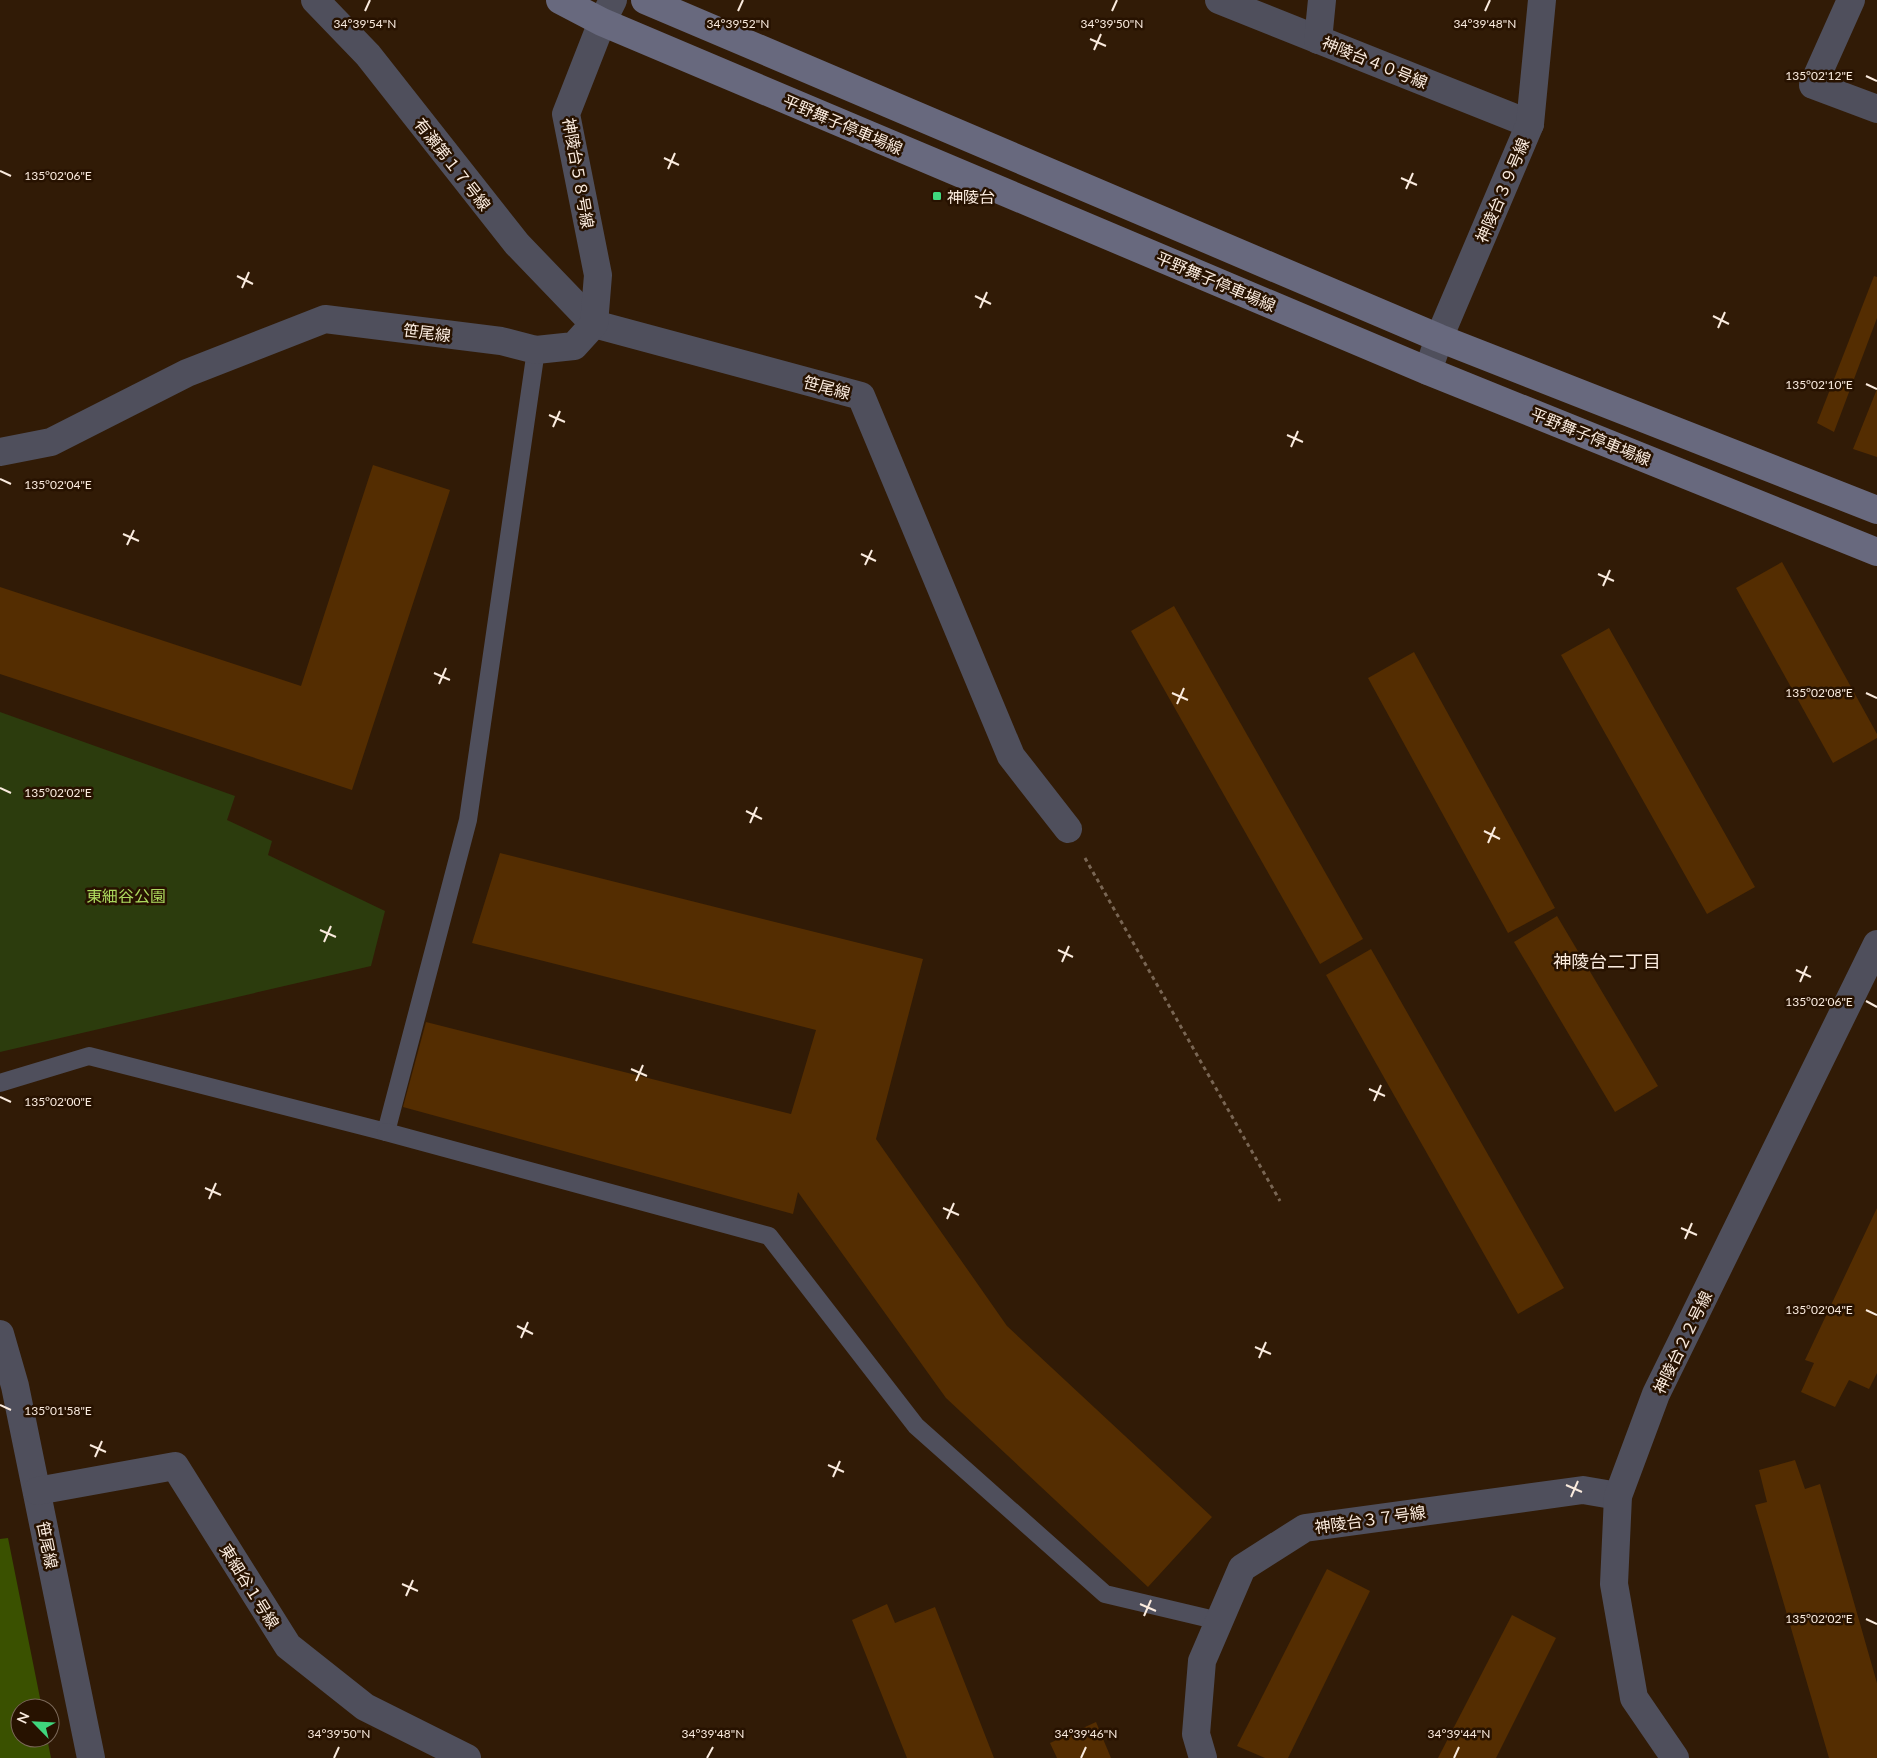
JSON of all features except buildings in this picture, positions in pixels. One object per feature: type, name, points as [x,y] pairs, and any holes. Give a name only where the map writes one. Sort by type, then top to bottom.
[{"type":"main road","name":"平野舞子停車場線","points":[[560,0],[607,11],[1428,371],[1877,552]]},
{"type":"main road","points":[[645,0],[1439,338],[1877,510]]},
{"type":"street","name":"有瀬第１７号線","points":[[315,0],[368,55],[517,244],[594,324]]},
{"type":"street","name":"神陵台４０号線","points":[[1219,0],[1530,124]]},
{"type":"street","points":[[1318,40],[1322,0]]},
{"type":"street","name":"神陵台３９号線","points":[[1428,371],[1439,338],[1530,124],[1542,0]]},
{"type":"street","points":[[1851,0],[1813,85],[1877,109]]},
{"type":"street","name":"神陵台５８号線","points":[[594,324],[598,275],[566,114],[607,11]]},
{"type":"street","name":"笹尾線","points":[[0,452],[51,442],[187,373],[325,320],[501,341],[536,350],[574,346],[594,324],[861,396],[1010,756],[1068,829]]},
{"type":"street","name":"神陵台２２号線","points":[[1675,1758],[1634,1698],[1614,1584],[1618,1496],[1656,1394],[1877,944]]},
{"type":"street","name":"笹尾線","points":[[0,1334],[15,1386],[91,1758]]},
{"type":"street","name":"東細谷１号線","points":[[37,1491],[175,1466],[288,1646],[365,1708],[467,1758]]},
{"type":"street","name":"神陵台３７号線","points":[[1203,1758],[1196,1734],[1202,1661],[1242,1568],[1306,1528],[1583,1490],[1618,1496]]},
{"type":"lane","points":[[386,1132],[468,820],[536,350]]},
{"type":"lane","points":[[0,1083],[89,1056],[386,1132],[769,1236],[916,1426],[1105,1594],[1219,1621]]},
{"type":"path","points":[[1068,829],[1280,1201]]},
{"type":"green space","name":"東細谷公園","points":[[0,712],[235,796],[227,820],[272,841],[268,855],[385,911],[371,966],[0,1052]]},
{"type":"green space","points":[[8,1538],[40,1698],[10,1698],[10,1748],[49,1748],[51,1758],[0,1758],[0,1539]]},
{"type":"place","name":"神陵台","points":[[937,196]]},
{"type":"district","name":"神陵台二丁目","points":[[1607,961]]}]
